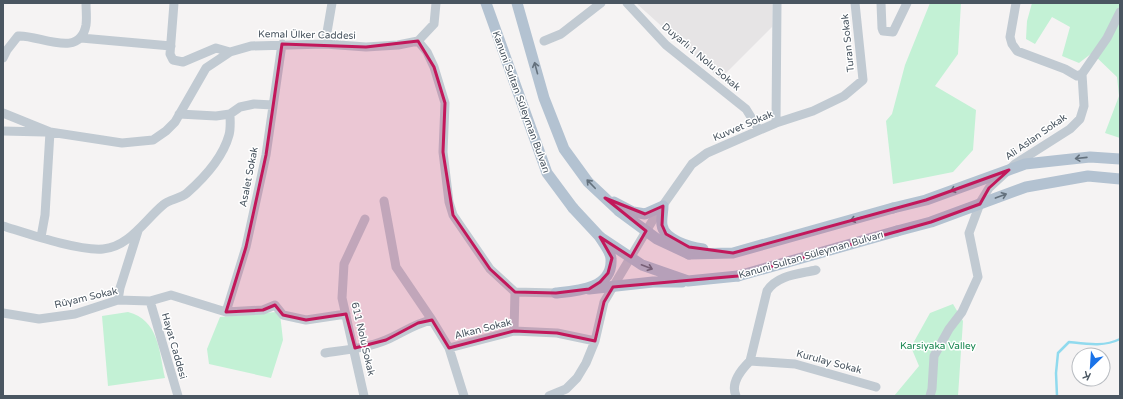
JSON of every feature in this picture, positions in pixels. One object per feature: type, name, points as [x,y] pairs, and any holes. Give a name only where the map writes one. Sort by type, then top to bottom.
[{"type":"main road","name":"Kanuni Sultan Süleyman Bulvarı","points":[[486,3],[547,173],[573,208],[600,236],[642,265],[688,281],[738,276],[931,222],[1026,187],[1088,176],[1120,179]]},
{"type":"main road","points":[[517,3],[544,98],[564,149],[588,182],[619,211],[657,239],[690,254],[733,253],[926,200],[1025,164],[1090,157],[1120,159]]},
{"type":"main road","points":[[605,198],[633,212],[645,214],[663,206],[662,225],[666,234],[689,247],[733,253]]},
{"type":"main road","points":[[588,289],[600,282],[608,273],[612,258],[600,236]]},
{"type":"main road","points":[[556,293],[653,282],[688,281]]},
{"type":"street","points":[[81,38],[86,26],[86,3]]},
{"type":"street","points":[[174,3],[170,54],[173,60],[183,62],[216,48],[230,52]]},
{"type":"street","points":[[325,44],[332,3]]},
{"type":"street","points":[[436,3],[434,24],[418,41],[427,52],[434,67],[445,103],[443,152],[449,202],[453,215],[490,270],[515,292],[556,293]]},
{"type":"street","points":[[544,41],[561,34],[601,3]]},
{"type":"street","name":"Duyarlı 1 Nolu Sokak","points":[[627,3],[666,45],[746,109],[759,130]]},
{"type":"street","points":[[776,123],[777,3]]},
{"type":"street","name":"Turan Sokak","points":[[855,3],[863,80]]},
{"type":"street","points":[[881,3],[882,28],[883,31],[887,33],[892,32],[895,28],[907,3]]},
{"type":"street","points":[[1016,3],[1010,37],[1012,44],[1017,51],[1065,69],[1077,76],[1082,74],[1107,38],[1120,12]]},
{"type":"street","points":[[3,58],[7,50],[18,36],[25,35],[58,44],[71,43],[81,38],[171,46]]},
{"type":"street","name":"Kemal Ülker Caddesi","points":[[3,113],[50,132],[122,143],[153,140],[166,131],[175,122],[206,68],[230,52],[250,46],[282,44],[325,44],[366,47],[398,45],[418,41]]},
{"type":"street","name":"Asalet Sokak","points":[[226,312],[246,247],[266,154],[282,44]]},
{"type":"street","name":"Ali Aslan Sokak","points":[[930,396],[934,356],[949,329],[962,312],[978,277],[969,233],[981,201],[990,188],[1015,164],[1070,129],[1080,119],[1084,106],[1082,74]]},
{"type":"street","name":"Kuvvet Sokak","points":[[550,396],[566,389],[577,378],[586,363],[595,341],[604,302],[654,218],[692,164],[707,153],[776,123],[813,111],[844,96],[863,80]]},
{"type":"street","points":[[179,114],[216,116],[230,114],[240,107],[254,104],[273,105]]},
{"type":"street","points":[[3,226],[89,249],[104,249],[121,243],[138,229],[164,203],[186,194],[209,170],[222,153],[230,134],[230,114]]},
{"type":"street","points":[[3,131],[50,132],[45,215],[41,237]]},
{"type":"street","name":"Alkan Sokak","points":[[384,201],[396,267],[450,348],[514,331],[557,333],[595,341]]},
{"type":"street","name":"611 Nolu Sokak","points":[[364,396],[355,348],[342,298],[344,264],[365,219]]},
{"type":"street","points":[[118,300],[120,288],[138,229]]},
{"type":"street","points":[[736,396],[734,392],[735,382],[743,368],[750,362],[767,291],[772,284],[784,277],[816,270]]},
{"type":"street","points":[[514,331],[515,292]]},
{"type":"street","name":"Rüyam Sokak","points":[[3,313],[39,319],[75,314],[118,300],[150,301],[172,295],[226,312]]},
{"type":"street","name":"Hayat Caddesi","points":[[150,301],[178,396]]},
{"type":"street","points":[[226,312],[263,310],[275,305],[283,315],[306,320],[346,314]]},
{"type":"street","points":[[325,353],[355,348],[386,340],[418,323],[432,320]]},
{"type":"street","points":[[450,348],[464,396]]},
{"type":"street","name":"Kurulay Sokak","points":[[750,362],[795,364],[876,387]]},
{"type":"highlighted area","points":[[418,41],[434,67],[445,103],[443,152],[453,215],[490,269],[515,292],[556,293],[589,289],[600,282],[608,273],[612,258],[600,237],[631,257],[646,231],[605,198],[645,214],[663,206],[662,225],[666,234],[689,247],[733,253],[926,200],[1009,170],[989,188],[980,204],[931,222],[738,276],[613,287],[604,302],[595,341],[557,333],[514,331],[449,348],[432,320],[418,323],[386,340],[355,348],[346,314],[306,320],[283,315],[275,305],[263,310],[226,312],[246,247],[266,155],[282,44],[366,47]]},
{"type":"shaded area","points":[[636,3],[772,3],[772,27],[720,79]]},
{"type":"green space","points":[[930,3],[961,3],[958,54],[935,86],[976,110],[973,150],[953,172],[893,184],[886,121],[892,114],[905,65]]},
{"type":"green space","points":[[1032,3],[1120,3],[1120,138],[1105,133],[1119,96],[1117,77],[1092,53],[1079,63],[1062,56],[1070,27],[1052,17],[1035,44],[1026,39],[1027,21]]},
{"type":"green space","name":"Karsiyaka Valley","points":[[953,304],[963,321],[958,396],[894,396],[919,366],[911,347],[930,313]]},
{"type":"green space","points":[[128,312],[138,316],[152,329],[159,347],[165,378],[108,386],[102,316]]},
{"type":"green space","points":[[276,312],[280,314],[283,340],[271,378],[209,364],[207,349],[220,317]]},
{"type":"waterway","points":[[1057,396],[1056,373],[1058,353],[1069,342],[1102,344],[1114,342],[1120,339]]}]
